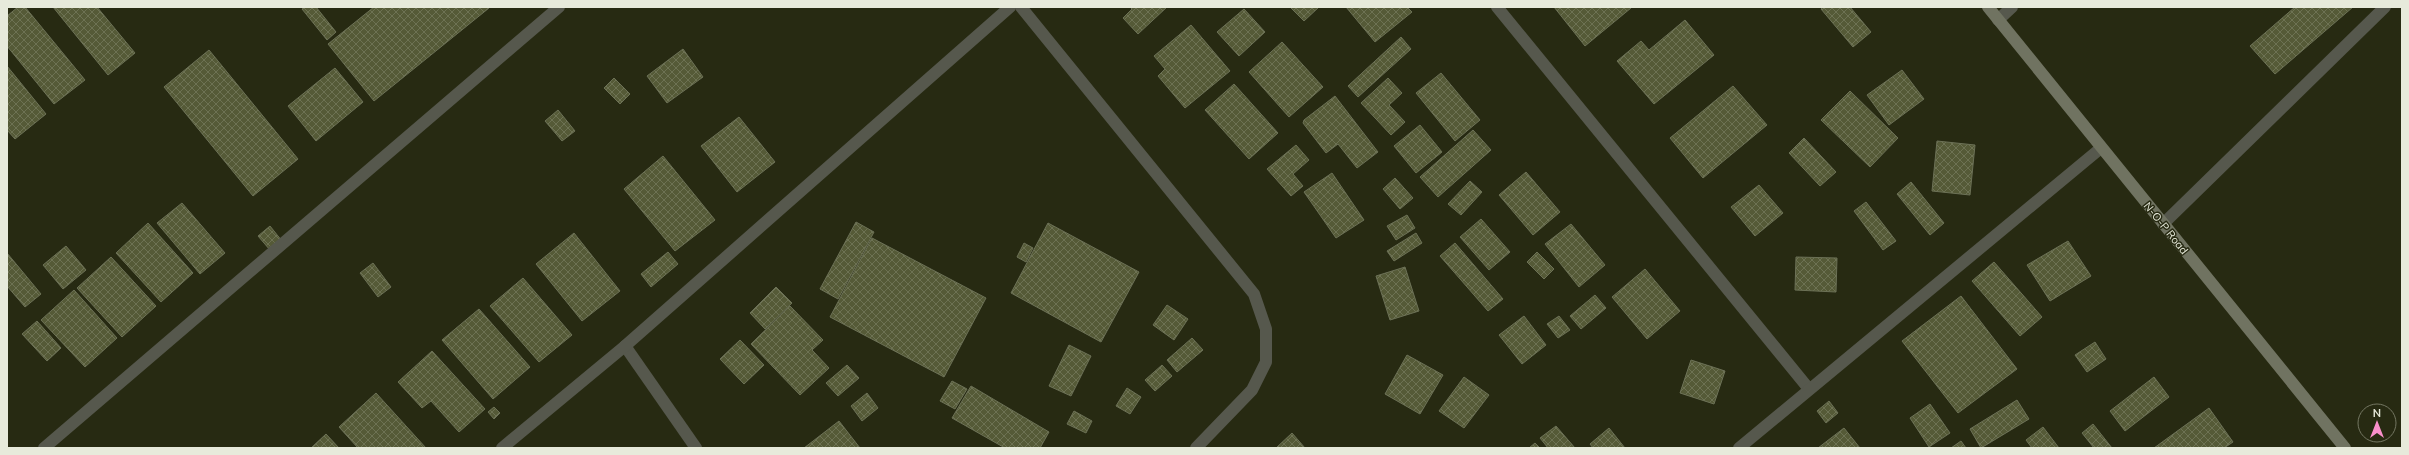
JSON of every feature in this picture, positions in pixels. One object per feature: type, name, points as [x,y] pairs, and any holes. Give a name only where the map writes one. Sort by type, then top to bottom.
[{"type":"street","points":[[44,448],[560,7]]},
{"type":"street","points":[[502,448],[625,346],[1010,7]]},
{"type":"street","points":[[1021,7],[1254,294],[1266,329],[1266,362],[1252,390],[1196,448]]},
{"type":"street","points":[[1497,7],[1809,389]]},
{"type":"street","name":"N-O-P Road","points":[[1988,7],[2345,448]]},
{"type":"street","points":[[1998,20],[2012,7]]},
{"type":"street","points":[[2163,224],[2385,7]]},
{"type":"street","points":[[1739,448],[2101,148]]},
{"type":"street","points":[[625,346],[696,448]]},
{"type":"building","points":[[18,7],[25,7],[85,80],[54,104],[7,46],[7,16]]},
{"type":"building","points":[[53,7],[97,7],[135,53],[108,75]]},
{"type":"building","points":[[305,7],[316,7],[336,32],[327,40],[302,9]]},
{"type":"building","points":[[374,7],[489,8],[374,101],[328,44]]},
{"type":"building","points":[[1130,7],[1167,7],[1138,34],[1123,18],[1132,9]]},
{"type":"building","points":[[1290,7],[1319,7],[1304,21]]},
{"type":"building","points":[[1346,7],[1407,7],[1412,12],[1375,42]]},
{"type":"building","points":[[1554,7],[1630,7],[1631,8],[1585,46]]},
{"type":"building","points":[[1823,7],[1850,7],[1871,32],[1853,47],[1821,9]]},
{"type":"building","points":[[2295,7],[2353,7],[2275,74],[2250,46]]},
{"type":"building","points":[[1244,9],[1265,32],[1239,56],[1217,32]]},
{"type":"building","points":[[1685,20],[1714,55],[1654,104],[1617,61],[1641,41],[1649,50]]},
{"type":"building","points":[[1191,25],[1230,71],[1185,108],[1158,76],[1165,69],[1154,56]]},
{"type":"building","points":[[1401,37],[1411,49],[1358,97],[1348,86]]},
{"type":"building","points":[[1282,42],[1323,87],[1289,117],[1249,72]]},
{"type":"building","points":[[683,49],[703,77],[667,103],[647,76]]},
{"type":"building","points":[[209,50],[298,159],[253,196],[164,87]]},
{"type":"building","points":[[7,66],[46,114],[15,139],[7,130]]},
{"type":"building","points":[[335,68],[363,102],[316,141],[288,106]]},
{"type":"building","points":[[1902,70],[1924,99],[1889,125],[1867,95]]},
{"type":"building","points":[[1441,73],[1480,120],[1455,141],[1416,93]]},
{"type":"building","points":[[614,78],[630,94],[620,104],[604,88]]},
{"type":"building","points":[[1388,78],[1402,93],[1389,105],[1405,122],[1391,135],[1361,103]]},
{"type":"building","points":[[1234,84],[1278,133],[1249,159],[1205,110]]},
{"type":"building","points":[[1733,86],[1767,125],[1703,178],[1670,138]]},
{"type":"building","points":[[1850,91],[1898,138],[1870,167],[1821,120]]},
{"type":"building","points":[[1335,96],[1378,152],[1357,168],[1338,144],[1326,153],[1303,123],[1304,120]]},
{"type":"building","points":[[558,110],[575,131],[562,141],[545,121]]},
{"type":"building","points":[[739,117],[775,162],[737,192],[701,146]]},
{"type":"building","points":[[1420,125],[1442,152],[1416,173],[1394,146]]},
{"type":"building","points":[[1473,130],[1491,150],[1438,197],[1420,177]]},
{"type":"building","points":[[1804,138],[1836,172],[1820,186],[1789,153]]},
{"type":"building","points":[[1937,141],[1975,145],[1970,195],[1932,191]]},
{"type":"building","points":[[1296,145],[1309,160],[1293,174],[1303,186],[1291,196],[1267,169]]},
{"type":"building","points":[[663,156],[715,220],[675,251],[624,189]]},
{"type":"building","points":[[1526,172],[1560,212],[1533,235],[1499,195]]},
{"type":"building","points":[[1332,173],[1364,220],[1336,238],[1304,192]]},
{"type":"building","points":[[1395,178],[1413,198],[1400,209],[1383,189]]},
{"type":"building","points":[[1470,181],[1482,192],[1461,215],[1448,204]]},
{"type":"building","points":[[1911,182],[1944,223],[1930,235],[1897,194]]},
{"type":"building","points":[[1759,185],[1783,213],[1755,236],[1731,207]]},
{"type":"building","points":[[1866,202],[1896,241],[1883,250],[1854,211]]},
{"type":"building","points":[[182,203],[225,253],[200,274],[157,223]]},
{"type":"building","points":[[1407,215],[1415,228],[1396,240],[1387,226]]},
{"type":"building","points":[[1481,219],[1510,252],[1489,270],[1460,237]]},
{"type":"building","points":[[856,222],[874,232],[838,299],[820,289]]},
{"type":"building","points":[[148,223],[193,273],[161,302],[116,253]]},
{"type":"building","points":[[1048,223],[1139,272],[1101,342],[1011,293]]},
{"type":"building","points":[[1571,224],[1605,265],[1579,287],[1545,244]]},
{"type":"building","points":[[270,226],[282,241],[270,250],[258,236]]},
{"type":"building","points":[[574,233],[620,291],[582,321],[536,264]]},
{"type":"building","points":[[1416,233],[1422,243],[1394,261],[1387,251]]},
{"type":"building","points":[[872,238],[986,298],[944,377],[830,317]]},
{"type":"building","points":[[2068,241],[2091,276],[2050,301],[2027,265]]},
{"type":"building","points":[[1024,243],[1033,248],[1026,262],[1017,257]]},
{"type":"building","points":[[1455,243],[1503,299],[1488,311],[1440,256]]},
{"type":"building","points":[[66,246],[86,270],[63,289],[43,265]]},
{"type":"building","points":[[668,252],[678,264],[651,287],[641,274]]},
{"type":"building","points":[[1537,252],[1554,269],[1544,279],[1527,262]]},
{"type":"building","points":[[7,253],[41,294],[25,307],[7,286]]},
{"type":"building","points":[[111,257],[156,306],[122,337],[77,288]]},
{"type":"building","points":[[1796,257],[1837,258],[1836,292],[1795,290]]},
{"type":"building","points":[[1994,262],[2042,317],[2020,336],[1972,281]]},
{"type":"building","points":[[373,263],[391,287],[378,297],[360,273]]},
{"type":"building","points":[[1405,267],[1419,311],[1390,320],[1376,276]]},
{"type":"building","points":[[1645,269],[1680,311],[1647,339],[1612,297]]},
{"type":"building","points":[[523,278],[572,335],[539,362],[490,306]]},
{"type":"building","points":[[776,287],[792,303],[765,329],[750,313]]},
{"type":"building","points":[[74,290],[117,338],[85,367],[41,320]]},
{"type":"building","points":[[1595,295],[1606,308],[1581,329],[1570,316]]},
{"type":"building","points":[[1961,296],[2017,369],[1958,413],[1902,341]]},
{"type":"building","points":[[1167,305],[1188,319],[1174,340],[1153,325]]},
{"type":"building","points":[[790,306],[823,340],[812,350],[829,368],[800,395],[751,344]]},
{"type":"building","points":[[479,309],[530,367],[493,399],[442,340]]},
{"type":"building","points":[[1524,316],[1546,345],[1522,364],[1499,335]]},
{"type":"building","points":[[1559,316],[1570,330],[1558,338],[1547,324]]},
{"type":"building","points":[[37,321],[61,348],[47,361],[22,334]]},
{"type":"building","points":[[1192,338],[1203,350],[1177,372],[1167,360]]},
{"type":"building","points":[[740,340],[764,365],[744,384],[720,359]]},
{"type":"building","points":[[2095,342],[2106,359],[2087,372],[2075,355]]},
{"type":"building","points":[[1069,345],[1091,356],[1071,396],[1049,386]]},
{"type":"building","points":[[432,351],[485,409],[459,432],[431,401],[422,408],[398,382]]},
{"type":"building","points":[[1407,355],[1443,375],[1420,414],[1385,394]]},
{"type":"building","points":[[1691,360],[1725,371],[1714,404],[1680,393]]},
{"type":"building","points":[[847,365],[859,378],[838,396],[826,383]]},
{"type":"building","points":[[1162,365],[1172,376],[1155,391],[1145,380]]},
{"type":"building","points":[[1464,377],[1489,395],[1464,428],[1439,411]]},
{"type":"building","points":[[2154,377],[2169,397],[2125,431],[2110,411]]},
{"type":"building","points":[[952,381],[967,389],[955,409],[940,401]]},
{"type":"building","points":[[971,386],[1049,432],[1040,448],[1005,448],[952,418]]},
{"type":"building","points":[[1127,388],[1141,397],[1130,414],[1116,406]]},
{"type":"building","points":[[376,393],[426,448],[358,448],[339,427]]},
{"type":"building","points":[[867,393],[878,408],[862,421],[851,406]]},
{"type":"building","points":[[2017,400],[2029,419],[1981,448],[1970,429]]},
{"type":"building","points":[[1829,401],[1838,413],[1826,423],[1817,411]]},
{"type":"building","points":[[1930,404],[1950,433],[1929,447],[1910,418]]},
{"type":"building","points":[[494,407],[500,413],[494,419],[488,412]]},
{"type":"building","points":[[2209,408],[2233,442],[2224,448],[2154,448]]},
{"type":"building","points":[[1074,411],[1092,421],[1086,433],[1067,424]]},
{"type":"building","points":[[839,421],[860,448],[804,448]]},
{"type":"building","points":[[2093,424],[2112,448],[2094,448],[2082,433]]},
{"type":"building","points":[[1556,426],[1575,448],[1548,448],[1540,438]]},
{"type":"building","points":[[2043,427],[2059,448],[2032,448],[2026,440]]},
{"type":"building","points":[[1609,428],[1625,448],[1593,448],[1590,444]]},
{"type":"building","points":[[1844,428],[1860,448],[1818,448]]},
{"type":"building","points":[[1292,433],[1305,448],[1276,448]]},
{"type":"building","points":[[326,434],[339,448],[311,448]]},
{"type":"building","points":[[1961,441],[1966,448],[1951,448]]},
{"type":"building","points":[[1535,443],[1540,448],[1529,448]]}]
